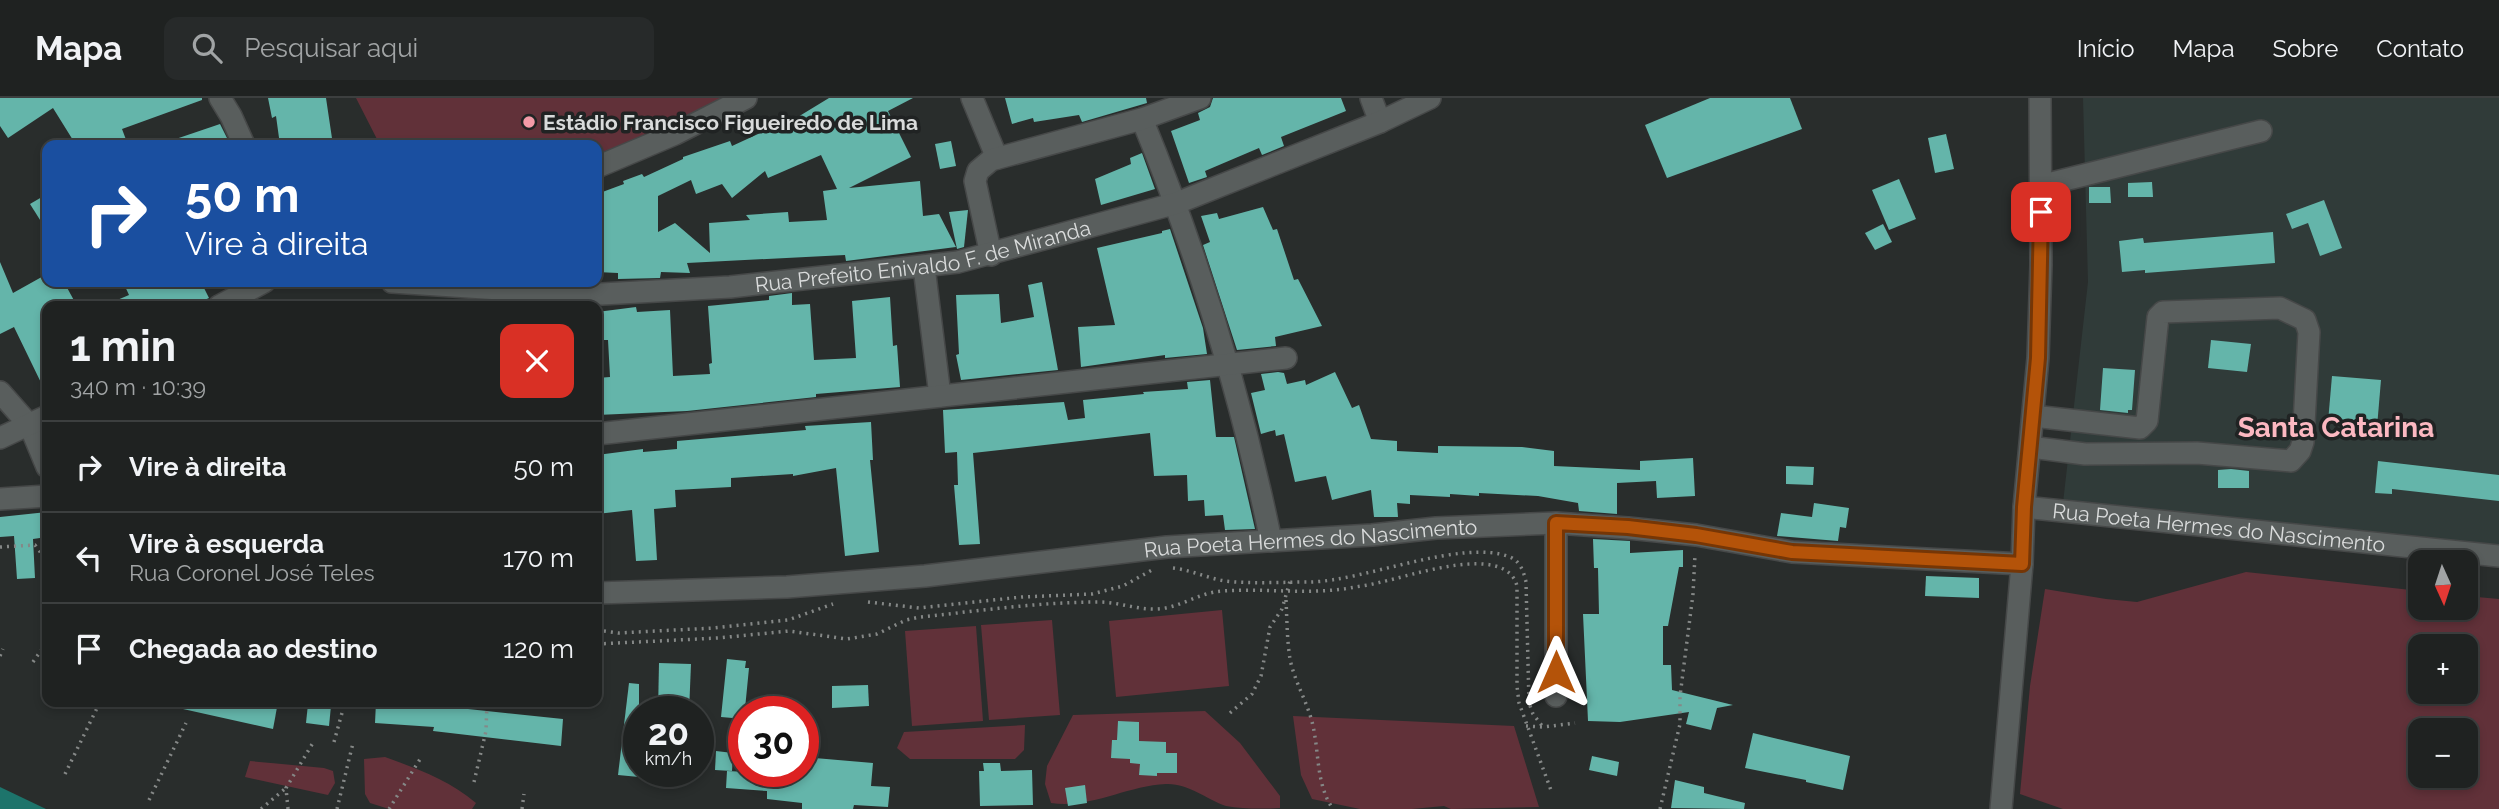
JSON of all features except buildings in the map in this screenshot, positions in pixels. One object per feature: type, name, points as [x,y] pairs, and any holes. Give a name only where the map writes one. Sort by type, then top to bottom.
[{"type":"street","points":[[220,98],[242,140]]},
{"type":"street","points":[[602,165],[676,134],[746,98]]},
{"type":"street","points":[[972,98],[997,158]]},
{"type":"street","points":[[991,255],[976,187],[978,171],[997,158],[1142,119],[1200,98]]},
{"type":"street","points":[[1371,98],[1380,122]]},
{"type":"street","name":"Rua Prefeito Enivaldo F. de Miranda","points":[[493,287],[602,293],[730,287],[924,267],[991,255],[1177,203],[1380,122],[1430,98]]},
{"type":"street","points":[[2001,809],[2040,313],[2039,98]]},
{"type":"street","points":[[1142,119],[1177,203],[1228,366],[1254,459],[1271,541]]},
{"type":"street","points":[[2040,186],[2261,131]]},
{"type":"street","points":[[924,267],[940,396]]},
{"type":"street","points":[[228,301],[255,287]]},
{"type":"street","points":[[2030,447],[2085,454],[2197,453],[2291,461],[2300,451],[2303,442],[2309,332],[2305,320],[2280,308],[2163,312],[2158,317],[2147,421],[2140,428],[2033,416]]},
{"type":"street","points":[[602,433],[1286,358]]},
{"type":"street","points":[[0,392],[39,421],[42,438]]},
{"type":"street","points":[[0,438],[39,421]]},
{"type":"street","points":[[0,499],[42,496]]},
{"type":"street","name":"Rua Poeta Hermes do Nascimento","points":[[2024,507],[2499,556]]},
{"type":"street","points":[[1556,523],[1556,696]]},
{"type":"street","name":"Rua Poeta Hermes do Nascimento","points":[[602,593],[787,587],[925,576],[1167,547],[1372,535],[1436,528],[1556,523],[1628,527],[1696,535],[1792,552],[2022,564]]},
{"type":"path","points":[[1660,809],[1680,724],[1680,687],[1693,594],[1696,535]]},
{"type":"path","points":[[0,547],[35,545],[42,554]]},
{"type":"path","points":[[1169,568],[1226,581],[1290,582],[1340,579],[1453,554],[1474,552],[1510,557],[1518,563],[1527,582],[1529,703],[1542,727]]},
{"type":"path","points":[[602,644],[718,638],[789,631],[847,639],[877,634],[906,620],[920,617],[1101,602],[1158,609],[1183,604],[1218,591],[1341,589],[1474,564],[1497,565],[1515,576],[1517,686],[1526,726],[1552,793]]},
{"type":"path","points":[[867,601],[919,608],[1022,597],[1092,594],[1123,586],[1143,573],[1156,569]]},
{"type":"path","points":[[1230,713],[1252,694],[1261,676],[1270,627],[1286,600],[1290,582]]},
{"type":"path","points":[[1286,600],[1291,660],[1308,707],[1314,730],[1316,760],[1333,809]]},
{"type":"path","points":[[602,631],[618,633],[776,621],[805,615],[835,604]]},
{"type":"path","points":[[0,656],[3,649]]},
{"type":"path","points":[[33,662],[42,649]]},
{"type":"path","points":[[65,774],[98,707]]},
{"type":"path","points":[[334,742],[344,707]]},
{"type":"path","points":[[474,782],[486,731],[487,707]]},
{"type":"path","points":[[149,800],[186,723]]},
{"type":"path","points":[[1526,726],[1575,723]]},
{"type":"path","points":[[261,809],[286,788],[314,741]]},
{"type":"path","points":[[337,809],[353,743]]},
{"type":"path","points":[[389,809],[422,757]]},
{"type":"path","points":[[286,788],[288,809]]},
{"type":"path","points":[[522,809],[524,794]]},
{"type":"shaded area","name":"Estádio Francisco Figueiredo de Lima","points":[[356,98],[738,98],[602,166],[602,140],[377,140]]},
{"type":"shaded area","points":[[2083,98],[2499,98],[2499,547],[2063,503],[2088,282]]},
{"type":"shaded area","points":[[2246,572],[2408,590],[2408,620],[2478,620],[2478,597],[2499,599],[2499,809],[2063,809],[2020,794],[2030,686],[2045,589],[2137,602]]},
{"type":"shaded area","points":[[1222,610],[1229,686],[1116,697],[1109,621]]},
{"type":"shaded area","points":[[1052,620],[1060,715],[989,720],[981,625]]},
{"type":"shaded area","points":[[976,626],[983,721],[912,726],[905,631]]},
{"type":"shaded area","points":[[1205,711],[1240,743],[1280,796],[1280,808],[1226,806],[1174,784],[1151,786],[1080,803],[1051,803],[1045,784],[1047,766],[1073,715]]},
{"type":"shaded area","points":[[1293,716],[1514,726],[1539,807],[1360,809],[1312,799],[1301,775]]},
{"type":"shaded area","points":[[1025,725],[1024,750],[1015,759],[910,759],[897,748],[904,732]]},
{"type":"shaded area","points":[[385,757],[444,782],[476,803],[472,809],[389,809],[370,803],[365,794],[364,759]]},
{"type":"shaded area","points":[[250,761],[324,768],[333,771],[335,783],[328,795],[245,777]]},
{"type":"water","points":[[0,787],[46,809],[0,809]]},
{"type":"place","name":"Estádio Francisco Figueiredo de Lima","points":[[529,122]]},
{"type":"district","name":"Santa Catarina","points":[[2336,427]]},
{"type":"route","points":[[1556,672],[1556,523],[1628,527],[1696,535],[1792,552],[2022,564],[2024,507],[2038,358],[2041,212]]}]
